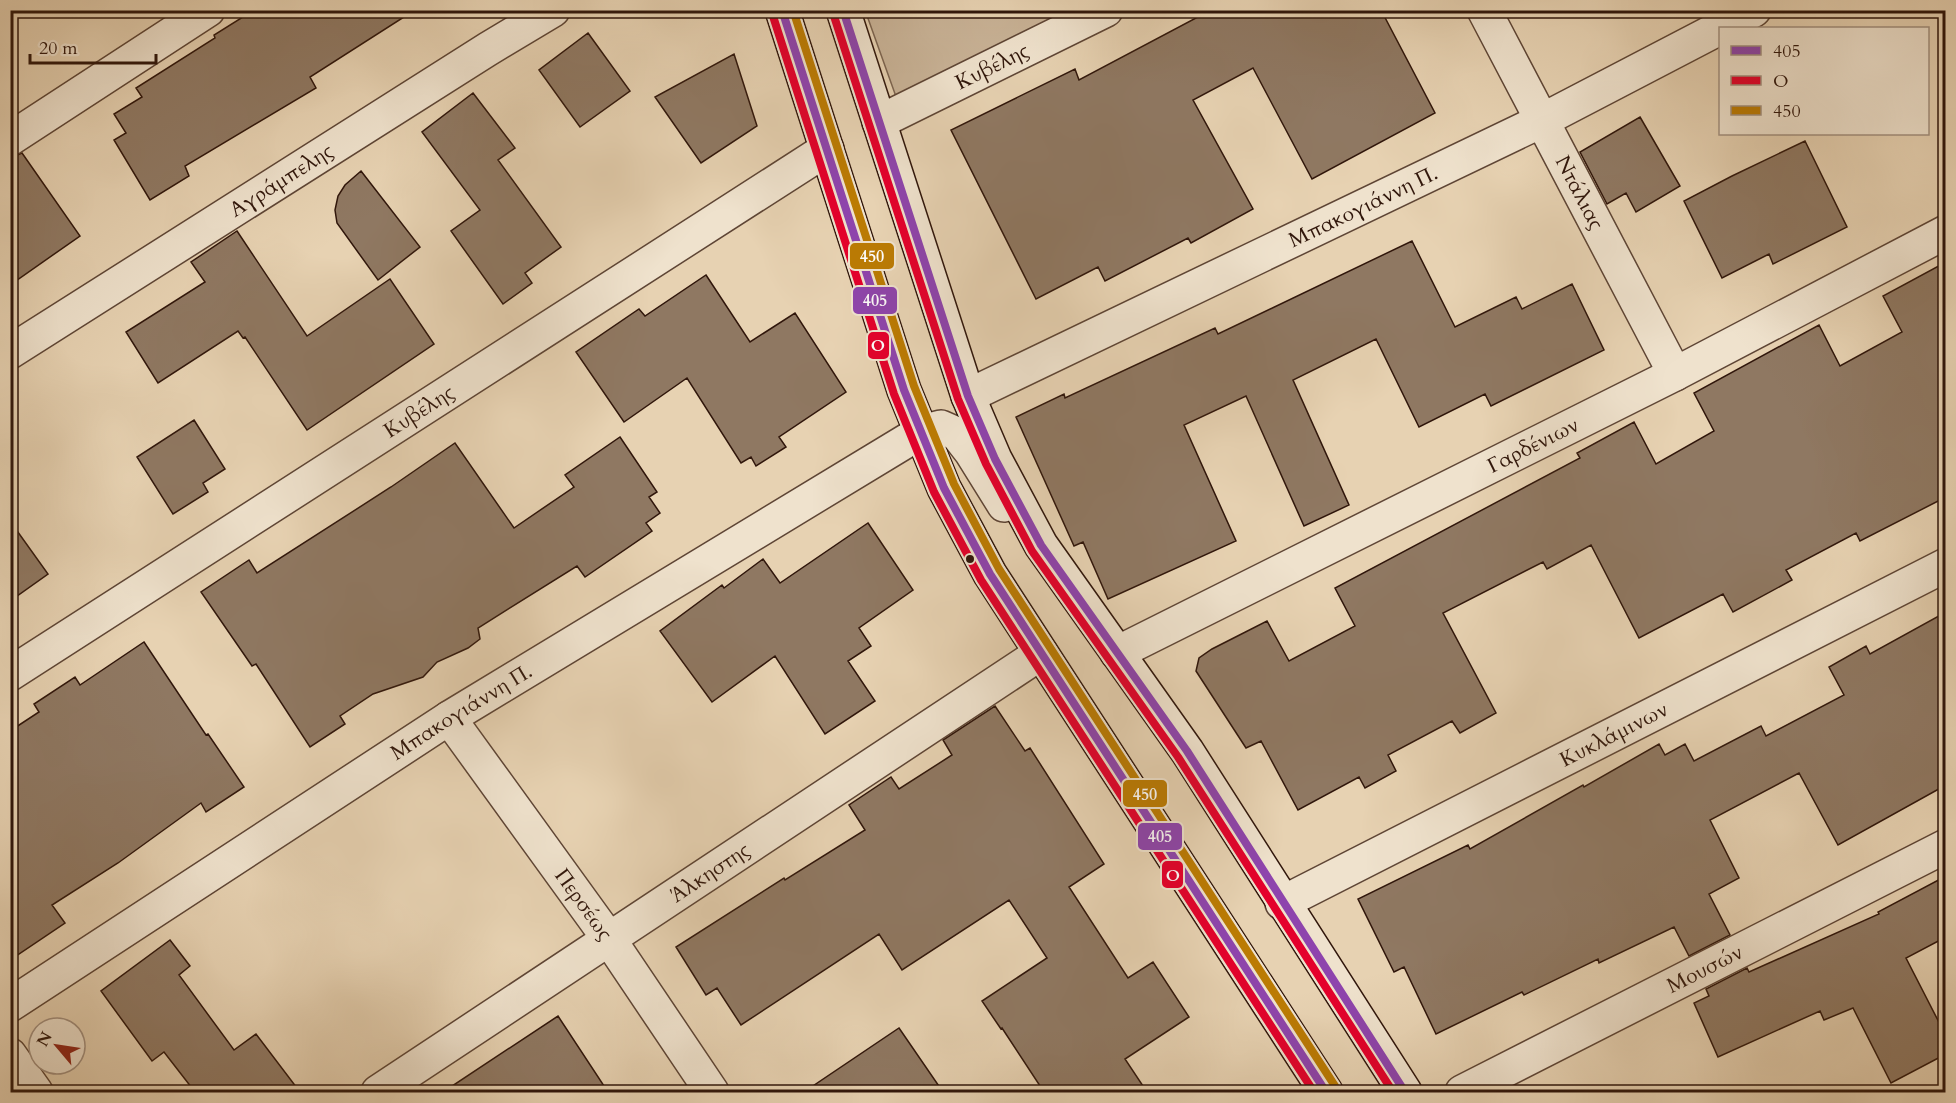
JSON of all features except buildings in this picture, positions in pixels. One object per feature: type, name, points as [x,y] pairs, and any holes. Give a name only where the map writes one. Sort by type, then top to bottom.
[{"type":"street","points":[[10,139],[208,10]]},
{"type":"street","name":"Αγράμπελης","points":[[10,351],[553,10]]},
{"type":"street","points":[[782,10],[904,390],[944,488],[990,574],[1326,1092]]},
{"type":"street","points":[[843,10],[968,396],[995,459],[1041,545],[1187,751],[1282,903],[1405,1092]]},
{"type":"street","name":"Κυβέλης","points":[[879,122],[1106,10]]},
{"type":"street","name":"Ντάλιας","points":[[1484,10],[1675,374]]},
{"type":"street","name":"Μπακογιάννη Π.","points":[[1722,27],[1754,10]]},
{"type":"street","name":"Μπακογιάννη Π.","points":[[968,396],[1542,121],[1719,28]]},
{"type":"street","name":"Κυβέλης","points":[[10,674],[827,149]]},
{"type":"street","name":"Γαρδένιων","points":[[1117,653],[1675,374],[1946,232]]},
{"type":"street","points":[[921,432],[940,427],[957,434],[1014,520],[1056,566]]},
{"type":"street","name":"Μπακογιάννη Π.","points":[[10,1005],[449,718],[921,432]]},
{"type":"street","name":"Κυκλάμινων","points":[[1282,903],[1946,565]]},
{"type":"street","name":"Άλκηστης","points":[[378,1092],[1041,653]]},
{"type":"street","name":"Περσέως","points":[[449,718],[609,939],[712,1092]]},
{"type":"street","name":"Μουσών","points":[[1462,1092],[1946,846]]},
{"type":"street","points":[[10,1055],[36,1092]]},
{"type":"shaded area","points":[[865,10],[1088,11],[899,105]]},
{"type":"transit line","name":"405","points":[[782,10],[904,390],[944,488],[990,574],[1326,1092]]},
{"type":"transit line","name":"450","points":[[793,10],[914,386],[954,484],[999,569],[1335,1086]]},
{"type":"transit line","name":"405","points":[[843,10],[968,396],[995,459],[1041,545],[1187,751],[1405,1092]]},
{"type":"transit line","name":"Ο","points":[[772,13],[894,394],[934,492],[981,580],[1314,1092]]},
{"type":"transit line","name":"Ο","points":[[833,13],[958,399],[986,464],[1032,551],[1178,757],[1393,1092]]}]
